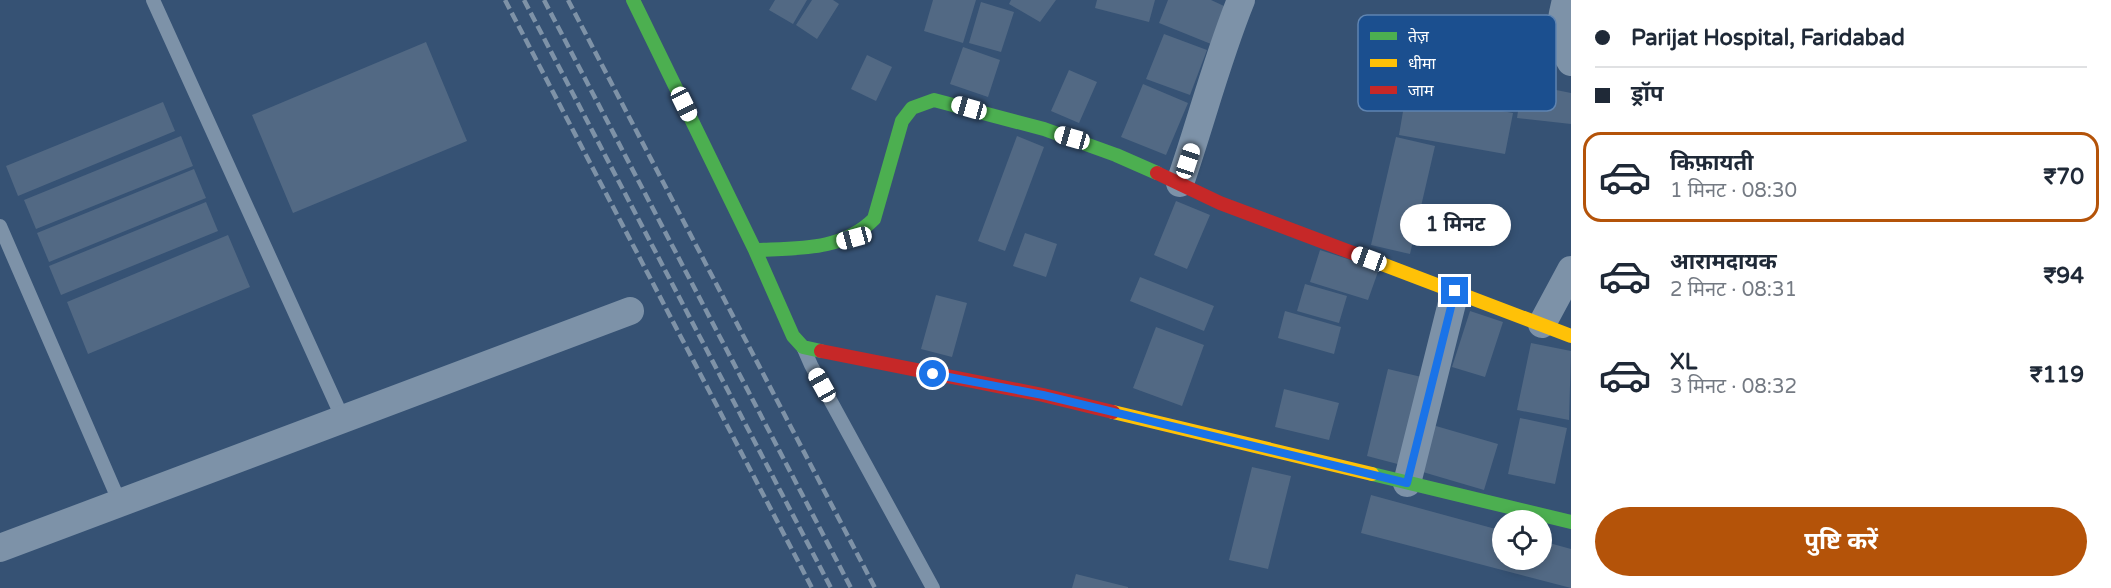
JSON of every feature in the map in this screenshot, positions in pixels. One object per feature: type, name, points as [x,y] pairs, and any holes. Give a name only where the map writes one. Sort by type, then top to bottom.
[{"type":"street","points":[[633,0],[793,336],[803,347],[1043,395],[1571,522]]},
{"type":"street","points":[[1180,183],[1226,39],[1241,0]]},
{"type":"street","points":[[1566,0],[1559,34],[1563,51],[1571,62]]},
{"type":"street","points":[[754,250],[828,245],[854,238],[866,230],[874,219],[899,127],[905,114],[917,104],[934,100],[1072,138],[1180,183],[1220,203],[1571,336]]},
{"type":"street","points":[[1542,324],[1571,270]]},
{"type":"street","points":[[1407,483],[1455,291]]},
{"type":"street","points":[[0,548],[630,311]]},
{"type":"lane","points":[[153,0],[343,419]]},
{"type":"lane","points":[[0,226],[120,503]]},
{"type":"lane","points":[[803,347],[933,588]]},
{"type":"building","points":[[775,0],[807,0],[793,24],[769,10]]},
{"type":"building","points":[[812,0],[833,0],[839,4],[817,39],[796,25]]},
{"type":"building","points":[[933,0],[976,0],[963,43],[924,31]]},
{"type":"building","points":[[1011,0],[1056,0],[1040,22],[1009,4]]},
{"type":"building","points":[[1097,0],[1155,0],[1149,22],[1095,8]]},
{"type":"building","points":[[1168,0],[1211,0],[1224,6],[1211,44],[1159,23]]},
{"type":"building","points":[[981,2],[1014,12],[1001,52],[969,43]]},
{"type":"building","points":[[1164,34],[1207,50],[1190,95],[1146,79]]},
{"type":"building","points":[[426,42],[467,141],[293,213],[252,115]]},
{"type":"building","points":[[963,47],[1000,60],[988,97],[950,84]]},
{"type":"building","points":[[867,55],[892,67],[876,101],[851,89]]},
{"type":"building","points":[[1069,70],[1097,82],[1079,123],[1051,111]]},
{"type":"building","points":[[1143,84],[1188,103],[1166,155],[1121,137]]},
{"type":"building","points":[[1556,90],[1571,93],[1571,124],[1517,118],[1518,111],[1556,111]]},
{"type":"building","points":[[163,102],[175,131],[18,196],[6,166]]},
{"type":"building","points":[[1403,111],[1513,113],[1505,154],[1399,135]]},
{"type":"building","points":[[181,136],[193,166],[36,229],[24,200]]},
{"type":"building","points":[[1017,136],[1044,147],[1005,251],[978,241]]},
{"type":"building","points":[[1396,137],[1435,146],[1410,254],[1371,245]]},
{"type":"building","points":[[194,169],[206,198],[49,262],[37,233]]},
{"type":"building","points":[[1176,201],[1210,215],[1187,269],[1154,255]]},
{"type":"building","points":[[206,202],[218,231],[61,295],[49,266]]},
{"type":"building","points":[[1025,233],[1057,244],[1046,277],[1013,266]]},
{"type":"building","points":[[228,235],[250,287],[88,354],[67,302]]},
{"type":"building","points":[[1320,250],[1379,269],[1368,300],[1310,282]]},
{"type":"building","points":[[1140,277],[1214,306],[1204,331],[1130,301]]},
{"type":"building","points":[[1305,284],[1347,296],[1339,323],[1297,311]]},
{"type":"building","points":[[936,295],[967,303],[952,357],[921,349]]},
{"type":"building","points":[[1285,311],[1341,327],[1334,354],[1278,338]]},
{"type":"building","points":[[1470,311],[1503,322],[1485,377],[1452,367]]},
{"type":"building","points":[[1156,327],[1204,345],[1182,406],[1133,388]]},
{"type":"building","points":[[1531,343],[1571,351],[1569,420],[1517,410]]},
{"type":"building","points":[[1388,369],[1430,379],[1409,467],[1367,456]]},
{"type":"building","points":[[1284,389],[1339,403],[1329,440],[1275,427]]},
{"type":"building","points":[[1520,418],[1567,428],[1555,484],[1508,474]]},
{"type":"building","points":[[1429,424],[1498,444],[1484,490],[1416,470]]},
{"type":"building","points":[[1252,467],[1291,476],[1268,569],[1229,560]]},
{"type":"building","points":[[1371,495],[1492,528],[1492,567],[1361,533]]},
{"type":"building","points":[[1552,544],[1571,549],[1571,588],[1502,570],[1552,570]]},
{"type":"building","points":[[1076,574],[1128,587],[1128,588],[1072,588]]},
{"type":"railway","points":[[505,0],[812,588]]},
{"type":"railway","points":[[524,0],[831,588]]},
{"type":"railway","points":[[544,0],[851,588]]},
{"type":"railway","points":[[568,0],[875,588]]},
{"type":"traffic: fast","points":[[633,0],[755,250],[793,336],[803,347],[821,351]]},
{"type":"traffic: fast","points":[[755,250],[819,246],[848,237],[874,219],[902,121],[912,108],[934,100],[1044,129],[1116,155],[1157,173]]},
{"type":"traffic: fast","points":[[1372,474],[1571,522]]},
{"type":"traffic: slow","points":[[1374,261],[1571,336]]},
{"type":"traffic: slow","points":[[1113,412],[1372,474]]},
{"type":"traffic: jam","points":[[1157,173],[1220,203],[1374,261]]},
{"type":"traffic: jam","points":[[821,351],[1043,395],[1113,412]]},
{"type":"route","points":[[933,374],[1043,395],[1407,483],[1455,291]]}]
